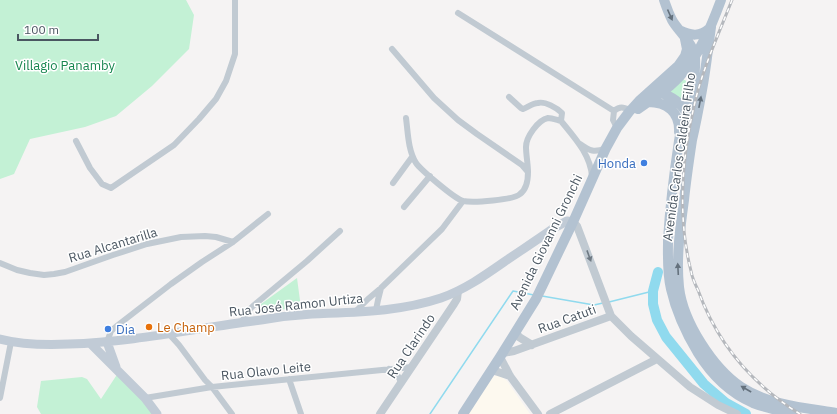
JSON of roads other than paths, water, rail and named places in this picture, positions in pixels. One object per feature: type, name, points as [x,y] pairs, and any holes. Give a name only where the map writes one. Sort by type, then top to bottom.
[{"type":"main road","points":[[664,0],[672,20],[694,50],[695,57]]},
{"type":"main road","name":"Avenida Giovanni Gronchi","points":[[620,124],[680,76],[695,57],[711,27],[721,0]]},
{"type":"main road","points":[[678,28],[683,32],[696,35],[705,33],[711,27]]},
{"type":"main road","name":"Avenida Carlos Caldeira Filho","points":[[711,27],[703,88],[692,140],[677,259],[679,288],[685,312],[696,337],[721,370],[741,387],[759,397],[776,402],[837,413]]},
{"type":"main road","name":"Avenida Giovanni Gronchi","points":[[463,414],[502,355],[536,299],[606,148],[620,124],[630,110],[678,66],[686,56],[686,39]]},
{"type":"main road","name":"Avenida Carlos Caldeira Filho","points":[[695,57],[694,83],[687,114],[679,139],[670,208],[668,261],[671,288],[678,313],[689,338],[704,362],[715,375],[731,390],[754,403],[774,410],[794,414]]},
{"type":"main road","points":[[680,76],[694,83]]},
{"type":"main road","points":[[649,91],[655,90],[661,92],[680,104],[687,114],[692,140]]},
{"type":"main road","points":[[648,102],[660,103],[672,110],[680,125],[679,139]]},
{"type":"main road","name":"Rua José Ramon Urtiza","points":[[0,339],[28,344],[90,344],[311,314],[354,313],[422,304],[442,298],[469,285],[554,228],[567,221],[572,222]]},
{"type":"main road","points":[[107,342],[117,369]]},
{"type":"main road","points":[[90,344],[145,398],[157,414]]},
{"type":"street","points":[[76,141],[90,168],[102,184],[111,188],[174,145],[216,99],[226,81],[235,54],[235,0]]},
{"type":"street","points":[[458,13],[614,112]]},
{"type":"street","points":[[392,49],[434,98],[458,120],[522,164],[528,172]]},
{"type":"street","points":[[509,97],[523,109],[542,102],[549,105],[562,113],[561,120]]},
{"type":"street","points":[[620,124],[613,120],[614,112],[620,107],[630,110]]},
{"type":"street","points":[[406,118],[412,157],[430,176],[453,195],[463,201],[510,199],[520,195],[527,184],[528,172],[525,145],[533,128],[548,118],[561,120],[580,144],[591,168],[592,179]]},
{"type":"street","points":[[580,144],[588,150],[594,152],[606,148]]},
{"type":"street","points":[[393,183],[412,157]]},
{"type":"street","points":[[404,207],[430,176]]},
{"type":"street","points":[[354,313],[442,229],[463,201]]},
{"type":"street","points":[[107,342],[111,331],[118,325],[171,284],[233,242],[268,214]]},
{"type":"street","points":[[572,222],[578,226],[611,316],[657,360],[690,387],[718,405],[737,414]]},
{"type":"street","points":[[241,323],[248,311],[253,306],[340,232]]},
{"type":"street","name":"Rua Alcantarilla","points":[[0,263],[17,270],[44,275],[65,272],[147,244],[181,237],[216,237],[233,242]]},
{"type":"street","points":[[376,310],[381,288]]},
{"type":"street","name":"Rua Clarindo","points":[[380,414],[454,304],[457,299],[458,291]]},
{"type":"street","name":"Rua Catuti","points":[[502,355],[611,316]]},
{"type":"street","name":"Rua Catuti","points":[[516,332],[519,337],[532,345]]},
{"type":"street","points":[[169,334],[232,414]]},
{"type":"street","points":[[0,398],[11,342]]},
{"type":"street","points":[[502,355],[510,376],[538,414]]},
{"type":"street","points":[[550,414],[657,360]]},
{"type":"street","name":"Rua Olavo Leite","points":[[145,398],[212,387],[412,367]]},
{"type":"street","points":[[389,369],[398,376],[401,382]]},
{"type":"street","points":[[492,370],[510,376]]},
{"type":"street","points":[[289,379],[301,414]]},
{"type":"waterway","points":[[658,272],[653,291],[653,304],[657,320],[666,337],[704,384],[726,403],[746,414]]},
{"type":"waterway","points":[[430,414],[513,291],[534,295]]},
{"type":"waterway","points":[[609,302],[653,291]]},
{"type":"waterway","points":[[542,296],[594,305],[603,303]]},
{"type":"railway","points":[[732,0],[702,76],[687,143],[683,186],[684,229],[687,250],[691,273],[695,283],[715,328],[726,345],[738,361],[767,390],[800,414]]},
{"type":"place","name":"Honda","points":[[644,163]]},
{"type":"place","name":"Le Champ","points":[[149,327]]},
{"type":"place","name":"Dia","points":[[108,329]]},
{"type":"park label","name":"Villagio Panamby","points":[[65,65]]}]
